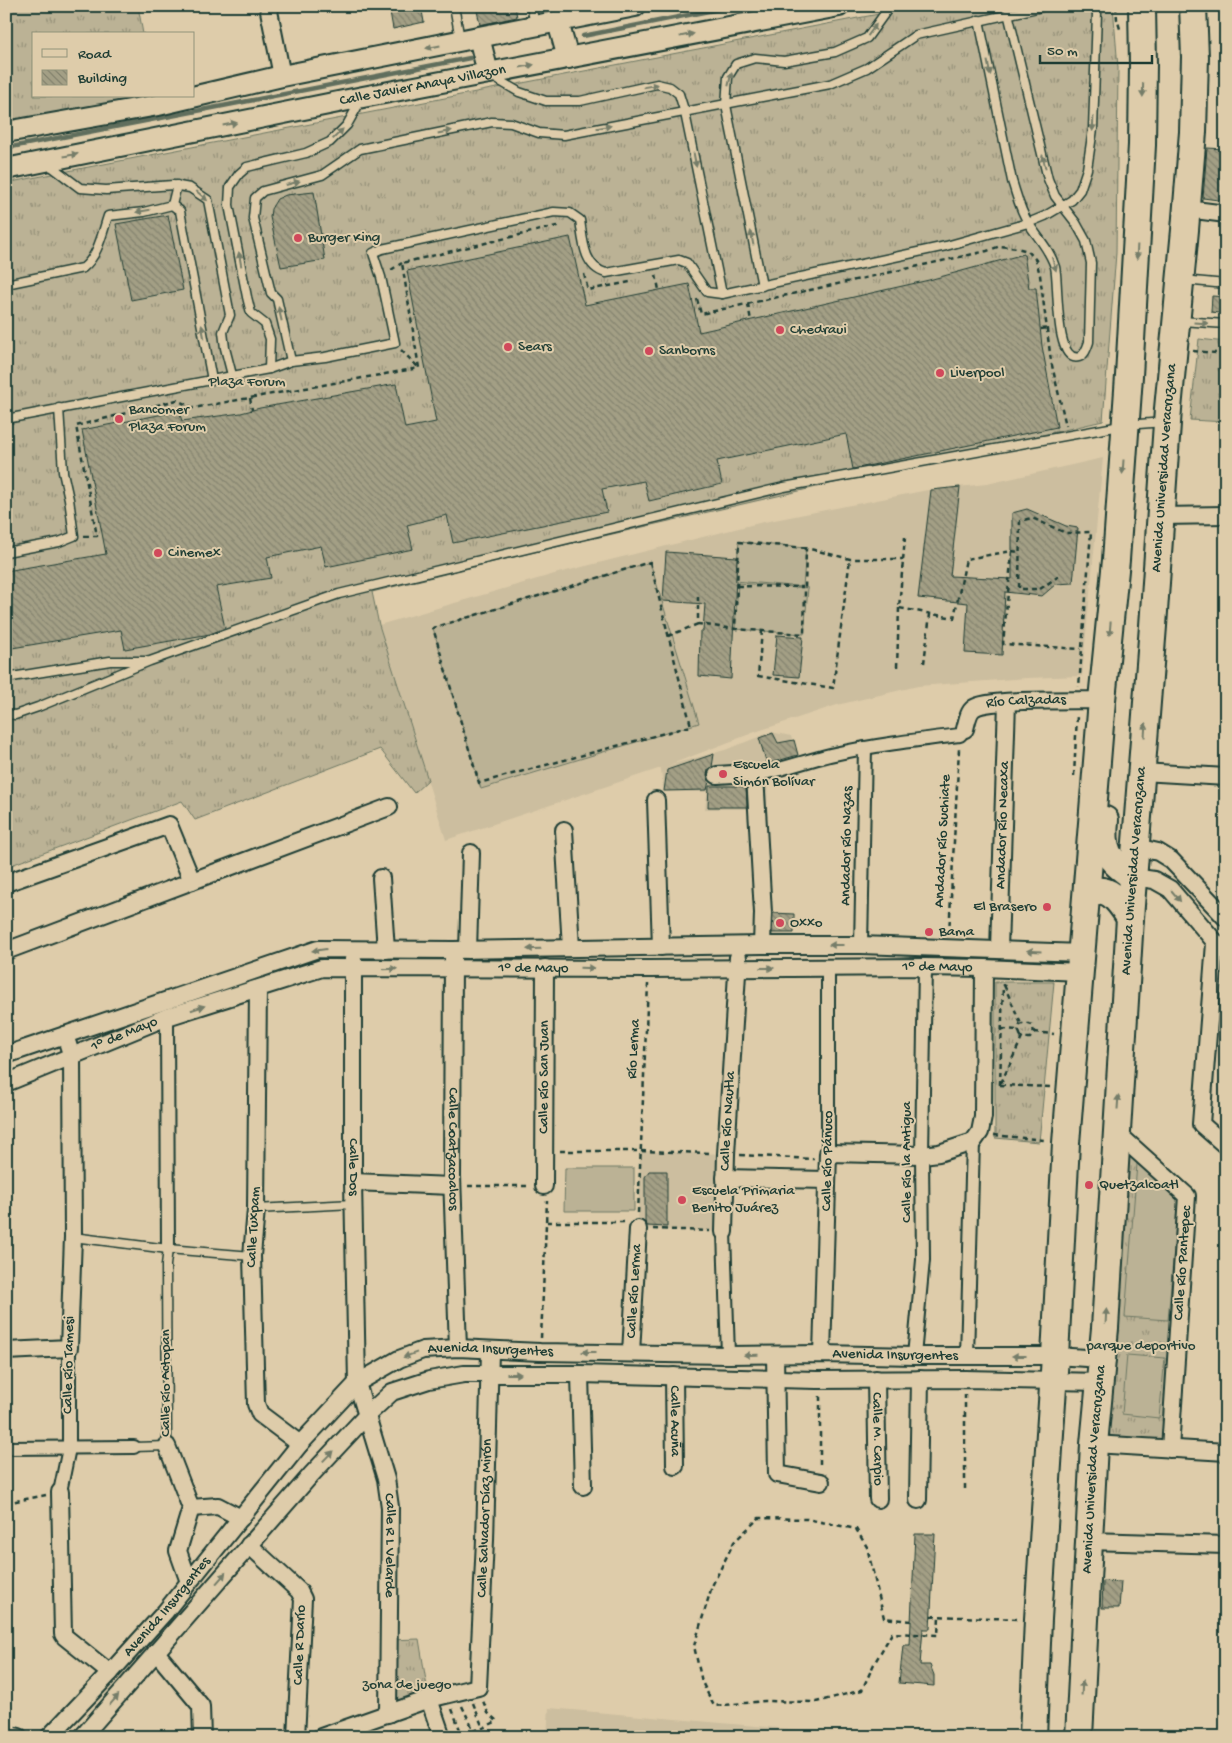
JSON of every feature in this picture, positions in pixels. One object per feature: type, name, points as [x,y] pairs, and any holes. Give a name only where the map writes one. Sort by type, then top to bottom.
[{"type":"main road","points":[[1033,1737],[1038,1619],[1055,1368],[1066,1143],[1090,895],[1102,700],[1108,650],[1126,424],[1142,145],[1142,6]]},
{"type":"main road","name":"Avenida Universidad Veracruzana","points":[[1079,1737],[1094,1444],[1101,1371],[1130,918],[1124,870],[1136,846],[1168,422],[1187,210],[1195,76],[1193,6]]},
{"type":"main road","points":[[1090,895],[1124,870],[1109,856],[1105,845],[1104,832],[1111,748],[1110,729],[1102,700]]},
{"type":"main road","points":[[1090,895],[1106,892],[1113,895],[1130,918]]},
{"type":"street","points":[[268,6],[282,76]]},
{"type":"street","points":[[195,96],[282,76],[535,26],[570,17],[636,6]]},
{"type":"street","name":"Calle Javier Anaya Villazon","points":[[6,169],[363,97],[839,6]]},
{"type":"street","points":[[568,58],[570,17]]},
{"type":"street","points":[[470,39],[488,73]]},
{"type":"street","points":[[6,132],[188,98]]},
{"type":"street","points":[[1187,210],[1226,214]]},
{"type":"street","points":[[1161,516],[1226,515]]},
{"type":"street","name":"Río Calzadas","points":[[963,732],[970,712],[979,705],[1007,702],[1102,700]]},
{"type":"street","name":"Andador Río Necaxa","points":[[999,949],[1007,702]]},
{"type":"street","points":[[717,775],[770,772],[832,755],[963,732]]},
{"type":"street","name":"Andador Río Nazas","points":[[861,945],[866,748]]},
{"type":"street","points":[[1142,772],[1226,777]]},
{"type":"street","points":[[752,774],[763,913],[762,945]]},
{"type":"street","points":[[656,800],[661,947]]},
{"type":"street","points":[[6,951],[389,807]]},
{"type":"street","points":[[6,882],[169,825],[192,881]]},
{"type":"street","points":[[564,830],[571,948]]},
{"type":"street","points":[[1136,846],[1158,852],[1171,860],[1226,918]]},
{"type":"street","name":"Calle Coatzacoalcos","points":[[458,1348],[452,1186],[453,968],[460,950],[471,853]]},
{"type":"street","points":[[1124,870],[1154,880],[1170,889],[1221,949],[1200,1124],[1226,1146]]},
{"type":"street","points":[[381,878],[386,950]]},
{"type":"street","name":"1° de Mayo","points":[[6,1055],[318,949],[460,950],[861,945],[999,949],[1082,963]]},
{"type":"street","name":"Calle Río Nautla","points":[[728,1355],[724,1232],[725,1178],[739,946]]},
{"type":"street","name":"Calle Dos","points":[[353,950],[353,1204],[357,1383]]},
{"type":"street","name":"1° de Mayo","points":[[6,1083],[167,1017],[322,968],[984,968],[1082,963]]},
{"type":"street","name":"Calle Río la Antigua","points":[[914,1356],[923,1260],[922,1155],[925,967]]},
{"type":"street","name":"Calle Río San Juan","points":[[544,1186],[545,968]]},
{"type":"street","name":"Calle Río Pánuco","points":[[822,1354],[828,1156],[828,968]]},
{"type":"street","points":[[967,1356],[977,1137],[983,1084],[984,968]]},
{"type":"street","name":"Calle Tuxpam","points":[[258,989],[256,1209],[252,1256],[256,1404],[260,1414],[300,1444]]},
{"type":"street","points":[[167,1017],[168,1249]]},
{"type":"street","name":"Calle Río Tamesi","points":[[65,1035],[72,1057],[73,1237],[69,1348],[69,1448],[60,1492],[63,1634],[110,1673]]},
{"type":"street","name":"Calle Río Pantepec","points":[[1116,1132],[1188,1196],[1170,1449]]},
{"type":"street","points":[[828,1156],[922,1155],[939,1153],[977,1137]]},
{"type":"street","points":[[725,1178],[827,1180]]},
{"type":"street","points":[[353,1182],[452,1186]]},
{"type":"street","name":"Calle Río Lerma","points":[[631,1353],[638,1225]]},
{"type":"street","points":[[6,1351],[69,1348]]},
{"type":"street","name":"Avenida Insurgentes","points":[[49,1737],[110,1673],[189,1582],[300,1444],[357,1383],[399,1359],[423,1350],[458,1348],[490,1351],[728,1355],[967,1356],[1055,1368],[1101,1371]]},
{"type":"street","name":"Calle Salvador Díaz Mirón","points":[[462,1692],[490,1374],[490,1351]]},
{"type":"street","points":[[775,1354],[778,1474],[780,1476],[820,1482]]},
{"type":"street","name":"Avenida Insurgentes","points":[[82,1737],[311,1474],[366,1416],[392,1392],[428,1380],[464,1374],[580,1374],[775,1379],[965,1379],[1055,1368],[1101,1371]]},
{"type":"street","points":[[580,1374],[583,1486]]},
{"type":"street","name":"Calle Acuña","points":[[674,1376],[675,1466]]},
{"type":"street","name":"Calle M. Carpio","points":[[876,1379],[878,1499]]},
{"type":"street","points":[[918,1500],[920,1379]]},
{"type":"street","name":"Calle R L Velarde","points":[[357,1383],[386,1479],[390,1507],[388,1714]]},
{"type":"street","points":[[1094,1444],[1223,1452]]},
{"type":"street","name":"Calle Río Actopan","points":[[166,1446],[191,1508]]},
{"type":"street","points":[[6,1448],[134,1447]]},
{"type":"street","points":[[189,1582],[178,1551],[191,1508],[218,1506],[241,1518]]},
{"type":"street","points":[[1088,1541],[1226,1545]]},
{"type":"street","name":"Calle R Darío","points":[[250,1545],[299,1591],[303,1599],[296,1737]]},
{"type":"street","points":[[156,1652],[201,1706],[202,1737]]},
{"type":"street","points":[[321,1737],[429,1700],[462,1692]]},
{"type":"street","points":[[429,1700],[442,1737]]},
{"type":"street","points":[[6,1734],[19,1737]]},
{"type":"lane","points":[[454,6],[470,39]]},
{"type":"lane","points":[[531,6],[535,26]]},
{"type":"lane","points":[[762,286],[726,105],[728,76],[736,64],[754,58],[784,61],[835,52],[867,38],[890,6]]},
{"type":"lane","points":[[291,361],[277,299],[271,293],[253,218],[255,198],[263,191],[322,175],[360,149],[492,122],[511,123],[539,133],[564,135],[830,84],[868,68],[916,35],[1046,6]]},
{"type":"lane","points":[[6,419],[269,369],[291,361],[325,357],[395,343],[381,277],[373,254],[382,249],[545,214],[570,213],[580,220],[584,250],[594,267],[600,271],[606,273],[679,260],[687,263],[707,292],[722,294],[926,251],[1028,223],[1062,207],[1072,200],[1080,190],[1087,169],[1093,130],[1097,13],[1094,6]]},
{"type":"lane","points":[[979,20],[1012,180],[1028,223],[1050,252],[1056,268],[1061,337],[1065,350],[1069,355],[1074,357],[1080,356],[1086,352],[1089,342],[1091,262],[1086,241],[1076,223],[1062,207],[1048,179],[1008,13]]},
{"type":"lane","points":[[488,73],[519,92],[546,101],[580,101],[657,84],[670,87],[679,94],[685,113],[722,294]]},
{"type":"lane","points":[[269,369],[270,339],[265,324],[252,313],[247,298],[229,205],[230,187],[239,174],[247,167],[306,153],[330,142],[347,125],[363,97]]},
{"type":"lane","points":[[44,161],[80,188],[106,190],[177,185],[190,188],[208,200],[230,315],[224,332],[225,348],[232,375]]},
{"type":"lane","points":[[172,205],[177,185]]},
{"type":"lane","points":[[6,284],[82,268],[88,264],[96,250],[108,216],[144,212],[172,205]]},
{"type":"lane","points":[[172,205],[180,211],[212,380]]},
{"type":"lane","points":[[1181,280],[1226,284]]},
{"type":"lane","points":[[1177,321],[1226,324]]},
{"type":"lane","points":[[6,552],[59,542],[74,536],[63,472],[59,408]]},
{"type":"lane","points":[[6,714],[16,715],[150,661],[339,594],[784,487],[1126,424],[1168,422]]},
{"type":"lane","points":[[6,678],[110,661],[150,661]]},
{"type":"lane","points":[[256,1209],[353,1204]]},
{"type":"lane","points":[[73,1237],[168,1249],[252,1256]]},
{"type":"lane","name":"Calle Río Actopan","points":[[166,1446],[166,1265],[168,1249]]},
{"type":"lane","points":[[134,1447],[166,1446]]},
{"type":"path","points":[[420,368],[402,263],[563,224]]},
{"type":"path","points":[[694,292],[701,314],[987,251],[1000,246],[1028,251],[1036,260],[1040,276],[1051,361],[1068,435]]},
{"type":"path","points":[[655,265],[659,290]]},
{"type":"path","points":[[584,272],[588,290],[637,280]]},
{"type":"path","points":[[748,304],[751,320]]},
{"type":"path","points":[[395,343],[420,368]]},
{"type":"path","points":[[1174,349],[1226,354]]},
{"type":"path","points":[[74,536],[97,536],[76,426],[176,400],[193,408],[420,368]]},
{"type":"path","points":[[250,398],[252,410]]},
{"type":"path","points":[[1059,576],[1040,589],[1018,588],[1020,522],[1032,518],[1066,533],[1091,532],[1081,648]]},
{"type":"path","points":[[897,667],[899,608],[906,537]]},
{"type":"path","points":[[735,628],[739,542],[806,548],[850,559],[904,559]]},
{"type":"path","points":[[668,636],[698,624],[804,634],[806,548]]},
{"type":"path","points":[[1012,551],[1003,644],[1108,650]]},
{"type":"path","points":[[899,608],[954,618],[966,559],[1012,551],[1019,552]]},
{"type":"path","points":[[762,631],[758,676],[834,688],[850,559]]},
{"type":"path","points":[[650,562],[668,636],[691,726],[479,783],[432,628],[650,562]]},
{"type":"path","points":[[737,586],[803,587]]},
{"type":"path","points":[[698,596],[698,624]]},
{"type":"path","points":[[924,663],[930,614]]},
{"type":"path","name":"Andador Río Suchiate","points":[[949,948],[963,732]]},
{"type":"path","name":"Río Lerma","points":[[638,1225],[649,969]]},
{"type":"path","points":[[1003,983],[1012,983]]},
{"type":"path","points":[[1003,983],[1021,1024],[1018,1031]]},
{"type":"path","points":[[1000,1085],[1003,983]]},
{"type":"path","points":[[1021,1024],[1032,1025],[1034,1032],[1030,1038],[1022,1038]]},
{"type":"path","points":[[1053,1041],[1054,1025]]},
{"type":"path","points":[[984,1027],[1018,1031]]},
{"type":"path","points":[[1018,1031],[1022,1038]]},
{"type":"path","points":[[1034,1032],[1054,1034]]},
{"type":"path","points":[[1000,1085],[1022,1038]]},
{"type":"path","points":[[1048,1096],[1050,1079]]},
{"type":"path","points":[[983,1084],[1054,1087]]},
{"type":"path","points":[[977,1137],[985,1134],[1044,1141],[1045,1132]]},
{"type":"path","points":[[558,1151],[640,1151],[828,1156]]},
{"type":"path","points":[[452,1186],[544,1186]]},
{"type":"path","points":[[547,1222],[638,1225],[724,1232]]},
{"type":"path","points":[[965,1379],[965,1489]]},
{"type":"path","points":[[820,1392],[820,1482]]},
{"type":"path","points":[[1223,1452],[1226,1400]]},
{"type":"path","points":[[6,1503],[60,1492]]},
{"type":"path","points":[[911,1621],[884,1618],[867,1547],[856,1528],[807,1519],[759,1518],[734,1542],[712,1586],[694,1646],[702,1682],[714,1706],[765,1701],[816,1702],[862,1690],[892,1633],[938,1635],[939,1616]]},
{"type":"path","points":[[931,1616],[1038,1619]]},
{"type":"path","points":[[462,1692],[483,1728]]},
{"type":"path","points":[[455,1737],[483,1728],[497,1721],[462,1692]]},
{"type":"path","points":[[462,1692],[474,1731]]},
{"type":"path","points":[[462,1692],[462,1735]]},
{"type":"path","points":[[564,1737],[564,1735],[587,1737]]},
{"type":"shaded area","points":[[1103,458],[1082,676],[918,686],[837,705],[755,732],[669,765],[725,750],[771,732],[791,736],[799,770],[768,778],[767,809],[705,809],[707,792],[663,792],[661,768],[446,840],[379,625],[558,573],[759,523],[928,490],[987,484]]},
{"type":"shaded area","name":"Escuela Primaria Benito Juárez","points":[[640,1151],[726,1154],[724,1232],[638,1229]]},
{"type":"shaded area","points":[[549,1708],[882,1737],[547,1737]]},
{"type":"green space","points":[[6,6],[138,6],[143,32],[32,32],[32,98],[148,98],[6,132]]},
{"type":"green space","name":"Plaza Forum","points":[[920,6],[1113,6],[1118,68],[1116,253],[1103,421],[530,553],[372,592],[379,625],[428,780],[414,793],[380,749],[195,820],[182,801],[6,867],[6,183]]},
{"type":"green space","points":[[1199,339],[1226,342],[1226,422],[1190,420]]},
{"type":"green space","points":[[739,542],[806,548],[803,587],[735,581]]},
{"type":"green space","points":[[650,562],[699,723],[481,789],[433,628]]},
{"type":"green space","points":[[738,583],[808,588],[804,634],[735,629]]},
{"type":"green space","points":[[995,982],[1054,982],[1039,1142],[995,1138]]},
{"type":"green space","name":"parque deportivo","points":[[1127,1153],[1183,1198],[1163,1441],[1110,1436],[1107,1395]]},
{"type":"green space","points":[[1137,1164],[1161,1181],[1178,1200],[1168,1320],[1125,1317]]},
{"type":"green space","points":[[565,1168],[634,1168],[634,1211],[564,1211]]},
{"type":"green space","points":[[1127,1355],[1165,1358],[1159,1418],[1122,1414]]},
{"type":"green space","name":"zona de juego","points":[[419,1639],[429,1699],[388,1714],[388,1640]]},
{"type":"building","points":[[389,6],[421,6],[424,22],[393,29]]},
{"type":"building","points":[[476,6],[515,6],[517,17],[480,25]]},
{"type":"building","points":[[1207,148],[1226,149],[1226,201],[1203,198]]},
{"type":"building","name":"Burger King","points":[[314,192],[325,260],[281,267],[270,217],[271,209],[277,199],[286,195]]},
{"type":"building","points":[[168,215],[183,290],[131,300],[116,224]]},
{"type":"building","points":[[570,237],[585,305],[689,284],[699,332],[929,280],[1024,254],[1029,288],[1036,288],[1042,346],[1057,427],[853,469],[846,434],[717,461],[722,484],[649,501],[644,481],[602,489],[607,512],[453,543],[447,515],[407,525],[413,549],[326,567],[321,546],[267,557],[271,578],[216,587],[225,628],[210,634],[125,649],[121,630],[6,649],[6,571],[106,554],[82,430],[179,411],[182,421],[241,413],[396,384],[405,428],[436,422],[407,271]]},
{"type":"building","points":[[1212,296],[1226,297],[1226,314],[1211,312]]},
{"type":"building","points":[[960,487],[950,576],[1012,579],[1012,513],[1027,509],[1066,526],[1078,528],[1073,583],[1056,584],[1042,596],[1005,592],[1002,655],[965,653],[968,603],[918,598],[931,490]]},
{"type":"building","points":[[666,552],[737,557],[731,679],[699,676],[700,631],[703,631],[705,604],[663,601]]},
{"type":"building","points":[[777,635],[803,637],[799,677],[773,675]]},
{"type":"building","points":[[773,733],[778,743],[794,740],[798,755],[767,764],[759,738]]},
{"type":"building","points":[[714,754],[712,767],[708,770],[707,775],[709,781],[707,790],[664,791],[667,770]]},
{"type":"building","points":[[709,786],[746,786],[747,807],[708,807]]},
{"type":"building","name":"Oxxo","points":[[773,913],[794,914],[794,933],[772,933]]},
{"type":"building","points":[[649,1171],[667,1171],[667,1227],[647,1226],[645,1222],[645,1177]]},
{"type":"building","points":[[915,1534],[935,1534],[930,1629],[923,1629],[920,1665],[930,1665],[934,1675],[934,1686],[899,1683],[903,1645],[910,1645]]},
{"type":"building","points":[[1103,1581],[1121,1582],[1119,1608],[1102,1608]]},
{"type":"waterway","points":[[583,36],[734,6]]},
{"type":"waterway","points":[[6,148],[470,58]]},
{"type":"place","name":"Burger King","points":[[298,238]]},
{"type":"place","name":"Chedraui","points":[[780,330]]},
{"type":"place","name":"Sears","points":[[508,347]]},
{"type":"place","name":"Sanborns","points":[[649,351]]},
{"type":"place","name":"Liverpool","points":[[940,373]]},
{"type":"place","name":"Bancomer Plaza Forum","points":[[119,419]]},
{"type":"place","name":"Cinemex","points":[[158,553]]},
{"type":"place","name":"Escuela Simón Bolívar","points":[[723,774]]},
{"type":"place","name":"El Brasero","points":[[1047,907]]},
{"type":"place","name":"Oxxo","points":[[780,923]]},
{"type":"place","name":"Bama","points":[[929,932]]},
{"type":"place","name":"Quetzalcoatl","points":[[1089,1185]]},
{"type":"place","name":"Escuela Primaria Benito Juárez","points":[[682,1200]]}]
